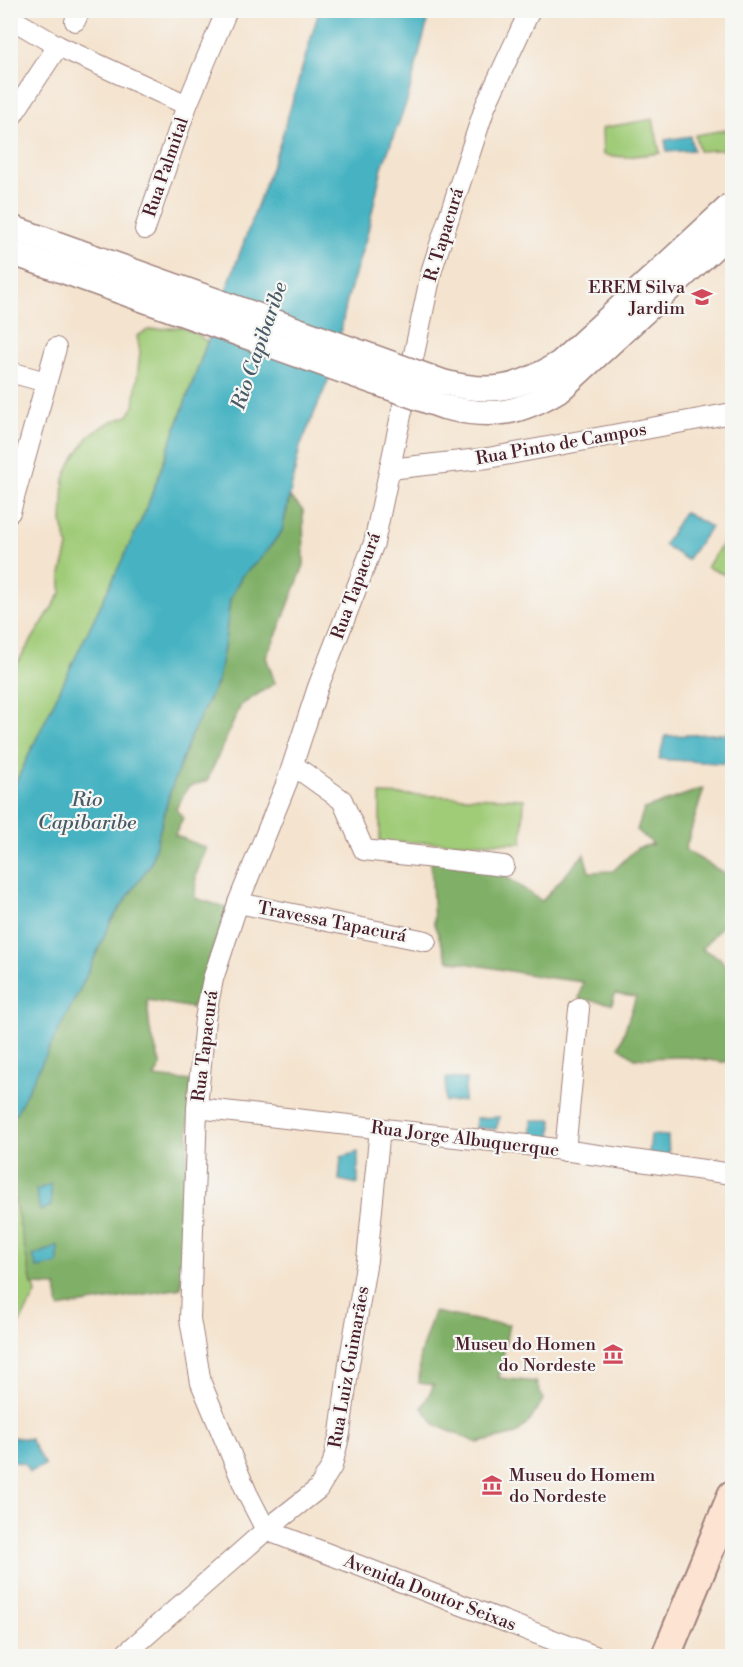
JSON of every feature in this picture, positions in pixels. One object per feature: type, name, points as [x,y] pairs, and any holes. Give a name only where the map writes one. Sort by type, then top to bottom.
[{"type":"main road","points":[[666,1656],[731,1506]]},
{"type":"street","name":"Rua Palmital","points":[[145,229],[187,105],[227,10]]},
{"type":"street","name":"R. Tapacurá","points":[[390,469],[432,269],[485,107],[530,10]]},
{"type":"street","points":[[10,18],[58,46],[187,105]]},
{"type":"street","points":[[10,119],[58,46]]},
{"type":"street","points":[[10,228],[443,382],[468,389],[501,388],[534,379],[560,363],[732,204]]},
{"type":"street","points":[[10,252],[444,407],[470,414],[502,413],[536,404],[562,388],[732,231]]},
{"type":"street","points":[[10,512],[56,348]]},
{"type":"street","points":[[10,372],[46,382]]},
{"type":"street","name":"Rua Pinto de Campos","points":[[390,469],[488,458],[732,413]]},
{"type":"street","name":"Rua Tapacurá","points":[[266,1530],[247,1493],[201,1383],[190,1319],[197,1108],[205,1019],[213,979],[238,903],[293,765],[318,687],[374,543],[390,469]]},
{"type":"street","points":[[293,765],[342,800],[364,850],[504,866]]},
{"type":"street","name":"Travessa Tapacurá","points":[[238,903],[426,941]]},
{"type":"street","points":[[564,1151],[579,1009]]},
{"type":"street","name":"Rua Jorge Albuquerque","points":[[197,1108],[380,1128],[732,1174]]},
{"type":"street","name":"Rua Luiz Guimarães","points":[[123,1656],[266,1530],[318,1489],[332,1466],[340,1433],[367,1260],[380,1128]]},
{"type":"street","name":"Avenida Doutor Seixas","points":[[266,1530],[595,1656]]},
{"type":"green space","points":[[653,119],[660,153],[625,157],[603,155],[602,128]]},
{"type":"green space","points":[[732,129],[732,149],[699,151],[695,135]]},
{"type":"green space","points":[[181,327],[196,333],[207,342],[146,510],[11,794],[11,673],[61,593],[61,574],[68,547],[62,523],[64,479],[71,462],[90,435],[110,422],[128,416],[134,406],[140,352],[137,336],[148,330]]},
{"type":"green space","points":[[290,497],[303,510],[304,565],[266,657],[275,683],[241,705],[207,781],[188,787],[176,809],[183,818],[175,835],[206,848],[196,875],[195,898],[228,908],[192,1008],[147,1000],[150,1030],[161,1066],[154,1077],[191,1081],[181,1288],[59,1308],[56,1286],[32,1285],[11,1183],[10,1123],[82,985],[111,921],[151,863],[170,792],[191,735],[218,680],[230,599],[241,577],[262,557],[282,531]]},
{"type":"green space","points":[[732,529],[732,578],[707,567]]},
{"type":"green space","points":[[704,788],[685,850],[732,878],[732,914],[702,949],[720,958],[732,975],[732,1061],[686,1057],[635,1058],[619,1047],[636,997],[615,994],[612,1004],[579,999],[583,982],[448,960],[434,924],[431,860],[502,874],[542,901],[584,854],[589,872],[613,871],[637,848],[653,844],[637,830],[644,809]]},
{"type":"green space","points":[[380,794],[524,799],[522,843],[380,842]]},
{"type":"green space","points":[[10,1183],[36,1294],[11,1338],[10,1338]]},
{"type":"green space","points":[[434,1312],[491,1323],[509,1324],[499,1378],[536,1382],[543,1400],[530,1421],[516,1434],[478,1443],[437,1426],[422,1408],[434,1385],[419,1383],[420,1354]]},
{"type":"water","name":"Rio Capibaribe","points":[[319,11],[426,11],[427,24],[407,101],[382,167],[367,235],[347,300],[333,369],[300,447],[282,531],[262,557],[241,577],[230,599],[218,680],[191,735],[170,792],[151,863],[111,921],[82,985],[11,1123],[10,794],[146,510],[280,143]]},
{"type":"water","points":[[690,136],[693,150],[667,152],[665,140]]},
{"type":"water","points":[[684,512],[711,527],[687,560],[664,545]]},
{"type":"water","points":[[732,733],[732,764],[659,759],[665,736]]},
{"type":"water","points":[[446,1078],[466,1079],[464,1101],[445,1102]]},
{"type":"water","points":[[500,1117],[496,1129],[476,1128],[476,1118]]},
{"type":"water","points":[[532,1120],[552,1120],[551,1142],[532,1143]]},
{"type":"water","points":[[651,1135],[668,1136],[669,1157],[649,1155]]},
{"type":"water","points":[[358,1152],[358,1184],[339,1180],[341,1157]]},
{"type":"water","points":[[51,1184],[51,1206],[40,1211],[36,1190]]},
{"type":"water","points":[[58,1246],[58,1264],[37,1268],[33,1256]]},
{"type":"water","points":[[11,1437],[30,1439],[45,1465],[29,1472],[24,1463],[14,1462],[11,1454]]},
{"type":"place","name":"EREM Silva Jardim","points":[[702,297]]},
{"type":"place","name":"Museu do Homen do Nordeste","points":[[613,1354]]},
{"type":"place","name":"Museu do Homem do Nordeste","points":[[492,1485]]}]
